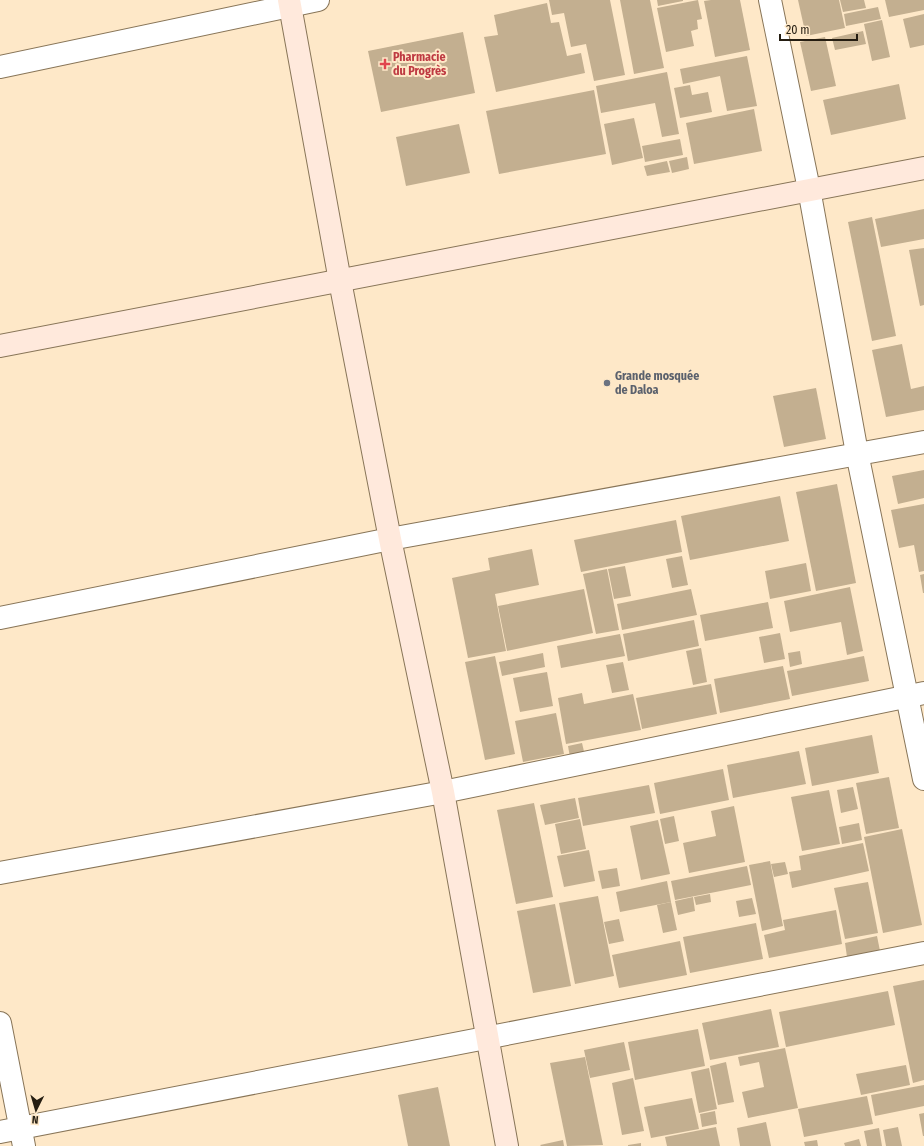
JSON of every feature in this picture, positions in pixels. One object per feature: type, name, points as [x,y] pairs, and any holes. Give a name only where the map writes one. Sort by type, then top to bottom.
[{"type":"street","points":[[0,67],[289,3],[318,0]]},
{"type":"street","points":[[770,0],[809,189],[857,453],[916,695],[924,779]]},
{"type":"street","points":[[289,3],[390,539],[443,792],[486,1037],[507,1146]]},
{"type":"street","points":[[0,346],[924,168]]},
{"type":"street","points":[[0,618],[390,539],[924,442]]},
{"type":"street","points":[[0,873],[443,792],[916,695]]},
{"type":"street","points":[[0,1024],[15,1135],[486,1037],[924,953]]},
{"type":"building","points":[[549,0],[610,0],[625,75],[594,81],[586,44],[571,47],[564,13],[552,15]]},
{"type":"building","points":[[620,0],[650,0],[664,68],[634,74]]},
{"type":"building","points":[[657,0],[683,0],[683,1],[658,6]]},
{"type":"building","points":[[698,0],[702,19],[697,20],[698,29],[691,31],[694,46],[666,52],[657,8]]},
{"type":"building","points":[[740,0],[750,50],[715,57],[704,1]]},
{"type":"building","points":[[798,0],[839,0],[845,28],[806,36]]},
{"type":"building","points":[[840,0],[864,0],[866,8],[843,12]]},
{"type":"building","points":[[885,0],[924,0],[924,10],[889,17]]},
{"type":"building","points":[[547,3],[551,23],[559,22],[567,56],[581,53],[585,73],[496,92],[484,37],[498,35],[494,15]]},
{"type":"building","points":[[878,7],[881,19],[846,26],[844,14]]},
{"type":"building","points":[[924,14],[924,45],[910,48],[903,19]]},
{"type":"building","points":[[882,20],[890,57],[872,61],[864,24]]},
{"type":"building","points":[[863,31],[866,44],[835,50],[832,38]]},
{"type":"building","points":[[463,32],[475,93],[381,112],[368,51]]},
{"type":"building","points":[[825,37],[836,86],[811,91],[800,42]]},
{"type":"building","points":[[747,56],[757,106],[727,111],[720,76],[683,84],[680,69]]},
{"type":"building","points":[[667,72],[679,134],[662,137],[655,103],[601,113],[596,86]]},
{"type":"building","points":[[899,84],[906,119],[831,135],[823,100]]},
{"type":"building","points":[[690,85],[692,95],[708,92],[712,112],[680,118],[674,88]]},
{"type":"building","points":[[594,90],[606,154],[499,174],[486,111]]},
{"type":"building","points":[[754,109],[762,151],[694,164],[686,123]]},
{"type":"building","points":[[634,118],[643,158],[612,165],[604,124]]},
{"type":"building","points":[[459,124],[470,173],[406,186],[396,137]]},
{"type":"building","points":[[680,139],[683,155],[645,162],[642,146]]},
{"type":"building","points":[[687,157],[689,169],[672,173],[669,161]]},
{"type":"building","points":[[667,161],[670,172],[647,176],[644,166]]},
{"type":"building","points":[[924,209],[924,239],[881,247],[875,219]]},
{"type":"building","points":[[872,217],[896,336],[872,341],[848,222]]},
{"type":"building","points":[[924,248],[924,305],[920,306],[909,250]]},
{"type":"building","points":[[902,344],[911,389],[924,386],[924,410],[886,417],[872,350]]},
{"type":"building","points":[[816,388],[826,439],[784,447],[773,396]]},
{"type":"building","points":[[924,470],[924,498],[898,504],[892,476]]},
{"type":"building","points":[[837,484],[856,583],[816,591],[796,492]]},
{"type":"building","points":[[780,496],[789,541],[690,560],[681,516]]},
{"type":"building","points":[[924,504],[924,571],[919,572],[914,545],[899,548],[891,510]]},
{"type":"building","points":[[676,520],[682,552],[581,572],[574,540]]},
{"type":"building","points":[[532,549],[539,585],[495,594],[506,651],[468,658],[452,578],[490,570],[488,558]]},
{"type":"building","points":[[682,556],[688,585],[672,588],[666,559]]},
{"type":"building","points":[[806,563],[811,591],[770,599],[765,571]]},
{"type":"building","points":[[625,566],[631,596],[614,599],[608,569]]},
{"type":"building","points":[[607,569],[619,630],[596,634],[583,574]]},
{"type":"building","points":[[924,574],[924,593],[923,593],[920,575]]},
{"type":"building","points":[[850,587],[863,651],[847,655],[841,622],[790,632],[784,601]]},
{"type":"building","points":[[584,589],[593,633],[507,651],[498,606]]},
{"type":"building","points":[[691,589],[697,615],[622,630],[617,604]]},
{"type":"building","points":[[768,602],[773,628],[705,641],[700,615]]},
{"type":"building","points":[[694,620],[699,646],[628,661],[623,634]]},
{"type":"building","points":[[780,633],[785,659],[764,663],[759,637]]},
{"type":"building","points":[[620,634],[625,656],[561,668],[557,646]]},
{"type":"building","points":[[701,648],[707,682],[693,685],[686,651]]},
{"type":"building","points":[[800,651],[802,664],[790,667],[788,653]]},
{"type":"building","points":[[543,653],[545,667],[502,676],[499,662]]},
{"type":"building","points":[[495,656],[515,754],[485,760],[465,662]]},
{"type":"building","points":[[864,656],[869,681],[792,696],[787,671]]},
{"type":"building","points":[[623,662],[629,690],[612,693],[606,665]]},
{"type":"building","points":[[783,666],[790,699],[720,713],[714,679]]},
{"type":"building","points":[[547,672],[553,706],[520,712],[513,678]]},
{"type":"building","points":[[711,684],[717,714],[642,729],[636,698]]},
{"type":"building","points":[[582,693],[584,704],[633,694],[641,730],[566,744],[558,698]]},
{"type":"building","points":[[556,713],[564,754],[523,762],[515,721]]},
{"type":"building","points":[[872,735],[879,773],[812,786],[805,748]]},
{"type":"building","points":[[582,743],[586,760],[571,763],[568,746]]},
{"type":"building","points":[[799,751],[806,784],[733,798],[727,765]]},
{"type":"building","points":[[723,769],[729,800],[660,814],[654,783]]},
{"type":"building","points":[[889,777],[899,828],[866,834],[856,783]]},
{"type":"building","points":[[649,785],[655,813],[583,826],[578,798]]},
{"type":"building","points":[[853,787],[858,809],[841,813],[837,790]]},
{"type":"building","points":[[829,790],[840,844],[802,851],[791,797]]},
{"type":"building","points":[[575,798],[579,818],[545,825],[540,805]]},
{"type":"building","points":[[534,803],[553,897],[516,904],[497,810]]},
{"type":"building","points":[[734,806],[745,862],[689,873],[683,843],[716,836],[711,811]]},
{"type":"building","points":[[674,816],[679,841],[665,844],[660,819]]},
{"type":"building","points":[[580,819],[586,849],[561,854],[555,824]]},
{"type":"building","points":[[658,820],[670,874],[641,880],[630,826]]},
{"type":"building","points":[[859,823],[862,840],[842,844],[839,827]]},
{"type":"building","points":[[902,829],[922,925],[883,933],[864,837]]},
{"type":"building","points":[[863,843],[869,871],[792,888],[789,872],[801,870],[799,856]]},
{"type":"building","points":[[589,850],[595,881],[564,887],[557,856]]},
{"type":"building","points":[[770,861],[783,926],[762,931],[749,865]]},
{"type":"building","points":[[785,862],[788,874],[774,877],[771,864]]},
{"type":"building","points":[[747,866],[751,885],[675,900],[671,881]]},
{"type":"building","points":[[617,868],[620,886],[602,889],[598,871]]},
{"type":"building","points":[[667,881],[671,902],[620,912],[616,892]]},
{"type":"building","points":[[868,882],[878,933],[845,939],[834,888]]},
{"type":"building","points":[[710,894],[711,902],[696,905],[694,897]]},
{"type":"building","points":[[598,896],[614,976],[575,984],[559,903]]},
{"type":"building","points":[[693,897],[695,911],[678,915],[675,901]]},
{"type":"building","points":[[752,898],[756,914],[739,917],[736,901]]},
{"type":"building","points":[[671,902],[677,930],[663,933],[657,905]]},
{"type":"building","points":[[555,904],[571,986],[533,993],[517,911]]},
{"type":"building","points":[[836,910],[842,944],[769,958],[764,935],[785,930],[783,920]]},
{"type":"building","points":[[619,919],[624,941],[609,944],[604,922]]},
{"type":"building","points":[[756,923],[763,959],[690,973],[683,937]]},
{"type":"building","points":[[877,936],[880,951],[847,957],[845,943]]},
{"type":"building","points":[[680,941],[687,975],[619,988],[612,955]]},
{"type":"building","points":[[924,980],[924,1080],[913,1083],[893,986]]},
{"type":"building","points":[[888,991],[895,1025],[786,1047],[779,1012]]},
{"type":"building","points":[[771,1009],[779,1047],[710,1060],[702,1023]]},
{"type":"building","points":[[698,1029],[705,1066],[635,1080],[628,1042]]},
{"type":"building","points":[[624,1042],[630,1070],[590,1078],[584,1050]]},
{"type":"building","points":[[785,1048],[798,1108],[748,1118],[742,1092],[764,1087],[759,1062],[740,1066],[738,1057]]},
{"type":"building","points":[[585,1057],[603,1145],[567,1146],[550,1063]]},
{"type":"building","points":[[726,1062],[734,1102],[718,1105],[710,1066]]},
{"type":"building","points":[[906,1065],[910,1085],[861,1095],[856,1074]]},
{"type":"building","points":[[709,1068],[717,1109],[699,1113],[691,1072]]},
{"type":"building","points":[[633,1078],[644,1131],[622,1135],[612,1083]]},
{"type":"building","points":[[924,1085],[924,1106],[875,1116],[871,1095]]},
{"type":"building","points":[[438,1087],[450,1146],[408,1146],[398,1095]]},
{"type":"building","points":[[867,1096],[873,1124],[804,1137],[798,1109]]},
{"type":"building","points":[[692,1098],[699,1129],[651,1138],[644,1107]]},
{"type":"building","points":[[715,1111],[717,1124],[702,1127],[700,1114]]},
{"type":"building","points":[[924,1113],[924,1136],[923,1136],[919,1114]]},
{"type":"building","points":[[766,1122],[771,1146],[740,1146],[737,1128]]},
{"type":"building","points":[[716,1127],[720,1146],[667,1146],[665,1137]]},
{"type":"building","points":[[898,1127],[902,1146],[886,1146],[883,1130]]},
{"type":"building","points":[[879,1128],[882,1146],[867,1146],[864,1131]]},
{"type":"building","points":[[859,1139],[861,1146],[845,1146],[844,1143]]},
{"type":"building","points":[[563,1140],[564,1146],[540,1145]]},
{"type":"building","points":[[817,1140],[818,1146],[805,1146],[804,1142]]},
{"type":"building","points":[[641,1143],[641,1146],[628,1146],[628,1145]]},
{"type":"place","name":"Pharmacie du Progrès","points":[[385,64]]},
{"type":"place","name":"Grande mosquée de Daloa","points":[[607,383]]}]
